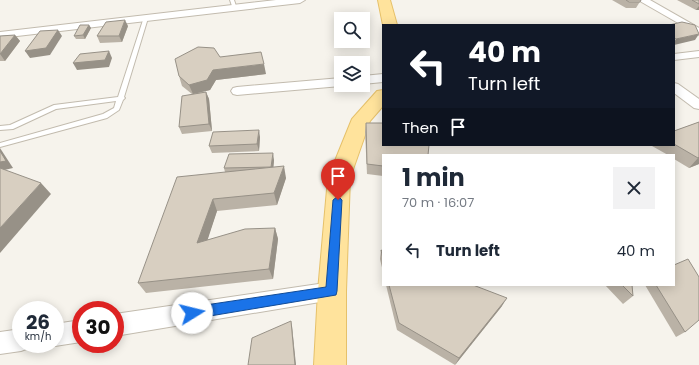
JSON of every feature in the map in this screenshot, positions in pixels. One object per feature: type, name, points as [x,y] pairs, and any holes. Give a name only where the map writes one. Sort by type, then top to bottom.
[{"type":"main road","points":[[384,0],[390,24]]},
{"type":"main road","points":[[330,365],[332,291],[339,178],[362,119],[382,96]]},
{"type":"street","points":[[0,35],[146,18],[234,4],[300,0]]},
{"type":"street","points":[[643,0],[699,32]]},
{"type":"street","points":[[675,57],[699,54]]},
{"type":"street","points":[[370,79],[382,78]]},
{"type":"street","points":[[236,90],[334,83]]},
{"type":"street","points":[[675,88],[699,105]]},
{"type":"street","points":[[124,324],[332,291]]},
{"type":"street","points":[[0,343],[12,341]]},
{"type":"lane","points":[[0,145],[105,116],[117,109],[122,98],[146,18]]},
{"type":"lane","points":[[0,128],[11,127],[54,107],[122,98]]},
{"type":"building","points":[[626,0],[641,0],[640,2],[629,2]]},
{"type":"building","points":[[692,0],[699,0],[699,4]]},
{"type":"building","points":[[125,20],[119,36],[97,36],[106,22]]},
{"type":"building","points":[[682,22],[695,25],[699,34],[676,39],[675,24],[673,24]]},
{"type":"building","points":[[80,25],[89,25],[83,35],[74,36]]},
{"type":"building","points":[[58,30],[46,48],[25,51],[40,31]]},
{"type":"building","points":[[15,35],[0,54],[0,36]]},
{"type":"building","points":[[198,47],[214,48],[220,57],[261,52],[264,64],[213,70],[207,80],[189,85],[179,76],[175,59]]},
{"type":"building","points":[[109,51],[105,60],[73,63],[80,54]]},
{"type":"building","points":[[206,92],[209,124],[179,127],[182,96]]},
{"type":"building","points":[[699,122],[698,158],[675,145],[675,131]]},
{"type":"building","points":[[366,123],[382,123],[382,146],[429,146],[428,154],[382,154],[382,166],[367,164]]},
{"type":"building","points":[[259,130],[257,144],[209,146],[213,132]]},
{"type":"building","points":[[0,151],[6,161],[0,162]]},
{"type":"building","points":[[273,153],[271,167],[224,168],[229,154]]},
{"type":"building","points":[[284,166],[274,193],[213,199],[197,243],[245,229],[275,228],[269,269],[138,283],[177,177]]},
{"type":"building","points":[[0,168],[41,183],[0,228]]},
{"type":"building","points":[[688,259],[699,277],[699,320],[685,332],[657,286],[675,286],[675,265]]},
{"type":"building","points":[[389,286],[476,286],[507,298],[459,358],[399,323]]},
{"type":"building","points":[[623,286],[632,286],[633,296]]},
{"type":"building","points":[[291,321],[295,365],[248,365],[252,338]]},
{"type":"route","points":[[192,313],[332,291],[338,200]]}]
